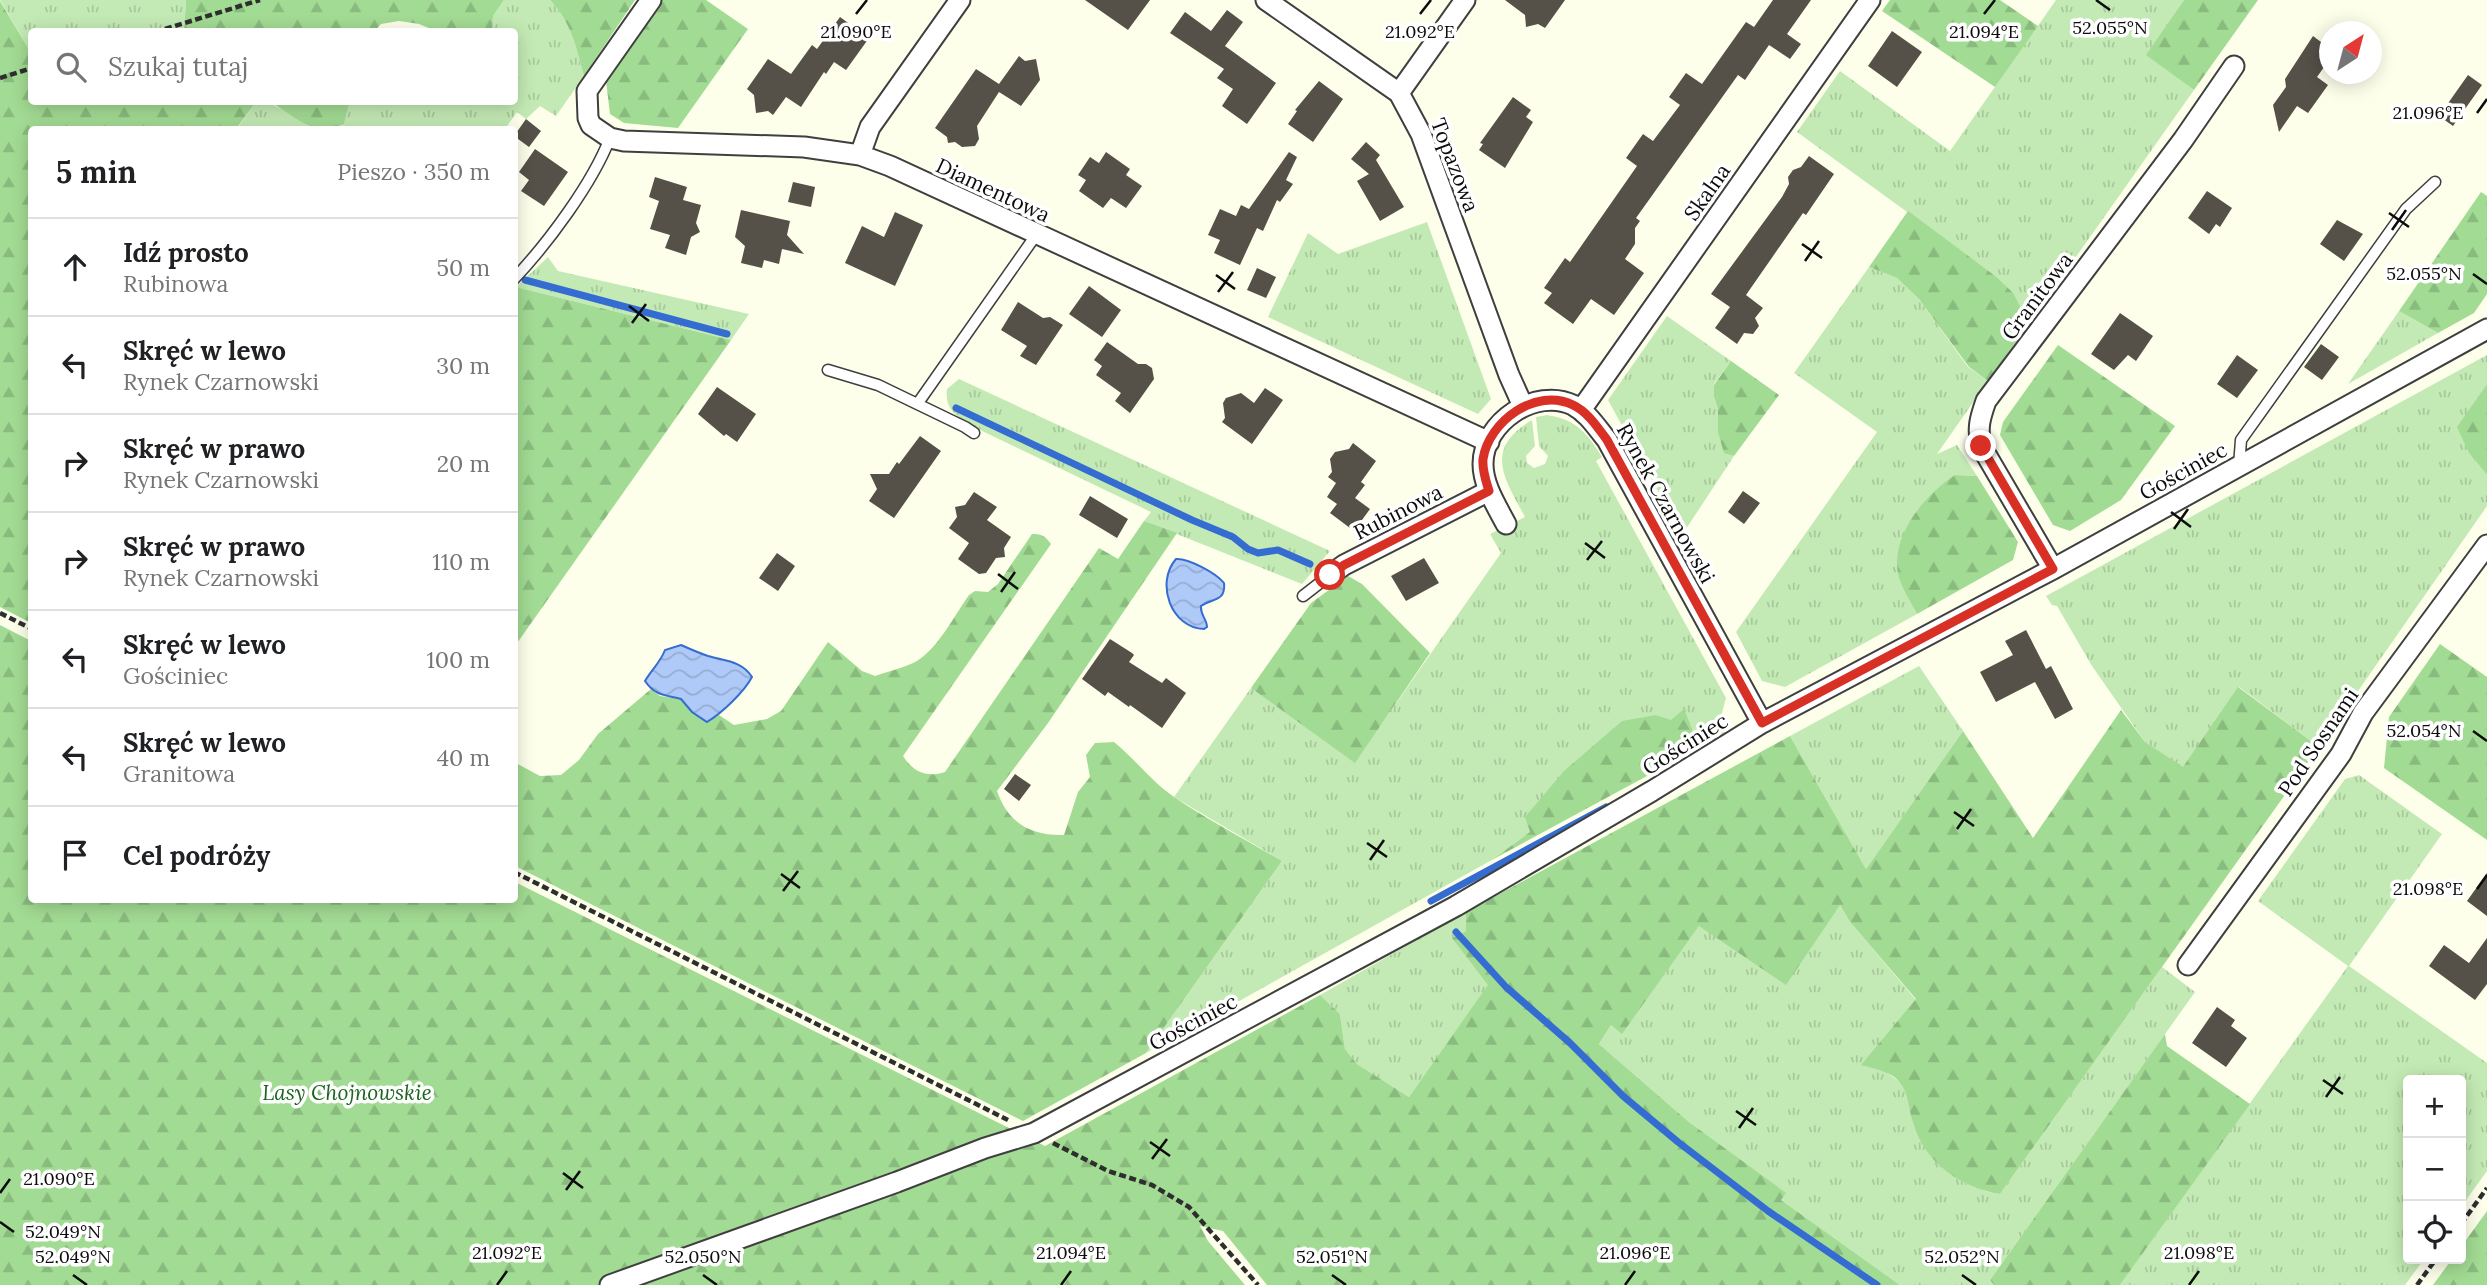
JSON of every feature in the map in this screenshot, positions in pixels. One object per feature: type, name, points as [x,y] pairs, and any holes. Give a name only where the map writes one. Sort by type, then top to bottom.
[{"type":"street","points":[[610,138],[591,125],[588,118],[587,91],[651,0]]},
{"type":"street","points":[[860,155],[870,127],[960,0]]},
{"type":"street","name":"Topazowa","points":[[1266,0],[1399,93],[1421,134],[1509,375],[1523,406]]},
{"type":"street","points":[[1399,93],[1465,0]]},
{"type":"street","name":"Skalna","points":[[1581,410],[1870,0]]},
{"type":"street","name":"Granitowa","points":[[2053,569],[1981,446],[1978,430],[1986,401],[2183,140],[2234,66]]},
{"type":"street","name":"Diamentowa","points":[[610,138],[624,141],[804,147],[860,155],[890,166],[1489,442]]},
{"type":"street","name":"Gościniec","points":[[610,1285],[985,1148],[1026,1136],[1456,906],[1762,723],[2053,569],[2487,329]]},
{"type":"street","points":[[1506,524],[1489,491],[1483,461],[1489,442],[1504,419],[1523,406],[1555,401],[1571,404],[1581,410]]},
{"type":"street","name":"Rynek Czarnowski","points":[[1581,410],[1607,440],[1762,723]]},
{"type":"street","name":"Rubinowa","points":[[1330,575],[1344,565],[1489,491]]},
{"type":"street","name":"Pod Sosnami","points":[[2189,965],[2340,754],[2364,713],[2487,545]]},
{"type":"lane","points":[[518,275],[535,257],[599,165],[610,138]]},
{"type":"lane","points":[[2239,466],[2238,450],[2241,440],[2406,209],[2435,182]]},
{"type":"lane","points":[[918,403],[1036,235]]},
{"type":"lane","points":[[828,370],[878,385],[974,433]]},
{"type":"lane","points":[[1303,596],[1330,575]]},
{"type":"path","points":[[168,28],[260,0]]},
{"type":"path","points":[[0,78],[28,69]]},
{"type":"path","points":[[0,613],[28,627]]},
{"type":"path","points":[[518,874],[1026,1136],[1108,1171],[1152,1185],[1189,1207],[1258,1285]]},
{"type":"path","points":[[2466,1217],[2487,1188]]},
{"type":"path","points":[[2417,1285],[2432,1264]]},
{"type":"green space","points":[[0,0],[186,0],[184,28],[28,28],[28,48]]},
{"type":"green space","points":[[186,0],[504,0],[493,16],[492,28],[429,28],[399,21],[381,24],[378,28],[184,28]]},
{"type":"green space","points":[[504,0],[550,0],[563,17],[584,76],[556,116],[540,106],[526,119],[517,112],[507,126],[341,126],[344,124],[348,105],[518,105],[518,28],[492,28],[493,16]]},
{"type":"green space","points":[[550,0],[635,0],[584,76],[568,26]]},
{"type":"green space","points":[[661,0],[706,0],[748,29],[678,128],[624,123],[610,114],[606,81]]},
{"type":"green space","points":[[1890,0],[2000,0],[2038,26],[1995,87],[1882,11]]},
{"type":"green space","points":[[2056,0],[2184,0],[2147,55],[2194,90],[2025,329],[2016,301],[1998,278],[1797,132],[1840,71],[1950,151]]},
{"type":"green space","points":[[2184,0],[2258,0],[2194,90],[2146,55]]},
{"type":"green space","points":[[0,1],[28,48],[28,105],[254,105],[238,126],[28,126],[28,621],[0,607]]},
{"type":"green space","points":[[254,105],[272,105],[309,126],[239,126]]},
{"type":"green space","points":[[275,105],[349,105],[344,124],[339,126],[310,126]]},
{"type":"green space","points":[[2481,192],[2487,196],[2487,294],[2474,313],[2438,333],[2399,311]]},
{"type":"green space","points":[[1908,211],[1998,278],[2013,293],[2024,314],[2025,329],[1988,381],[1969,367],[1919,299],[1897,278],[1869,267]]},
{"type":"green space","points":[[1427,222],[1491,399],[1478,414],[1268,317],[1308,233],[1338,254]]},
{"type":"green space","points":[[548,257],[558,271],[749,314],[731,340],[518,287]]},
{"type":"green space","points":[[1869,267],[1897,278],[1919,299],[1968,367],[1988,381],[1937,454],[1957,445],[1977,476],[1955,475],[1898,574],[1917,614],[1785,687],[1762,681],[1736,632],[1877,432],[1794,373]]},
{"type":"green space","points":[[518,287],[731,340],[518,642]]},
{"type":"green space","points":[[2399,311],[2438,333],[2348,384]]},
{"type":"green space","points":[[1667,316],[1731,361],[1714,384],[1714,397],[1718,409],[1718,433],[1724,452],[1734,456],[1682,535],[1608,400]]},
{"type":"green space","points":[[2058,345],[2175,426],[2121,500],[2070,531],[2053,525],[2000,435],[2003,422]]},
{"type":"green space","points":[[2487,355],[2487,384],[2458,427],[2469,453],[2487,475],[2487,506],[2319,747],[2239,687],[2183,768],[2145,742],[2092,666],[2057,606],[2052,605],[2046,596]]},
{"type":"green space","points":[[1731,361],[1779,395],[1734,456],[1724,453],[1718,433],[1718,409],[1714,397],[1714,385]]},
{"type":"green space","points":[[959,379],[1330,551],[1302,584],[1144,521],[1151,512],[959,418],[948,403],[947,389]]},
{"type":"green space","points":[[2487,384],[2487,475],[2469,453],[2457,427]]},
{"type":"green space","points":[[1547,415],[1566,420],[1580,429],[1602,457],[1596,461],[1726,698],[1720,720],[1726,732],[1695,750],[1692,729],[1656,715],[1530,832],[1490,861],[1146,1053],[1282,861],[1174,797],[1251,688],[1355,762],[1501,553],[1490,534],[1525,517],[1505,477],[1503,453],[1507,442],[1532,420],[1535,446],[1526,456],[1527,463],[1534,468],[1545,464],[1548,456],[1539,446],[1536,417]]},
{"type":"green space","points":[[1955,475],[1977,476],[2018,542],[2013,560],[1917,614],[1898,574],[1900,544],[1905,530],[1922,505],[1932,493]]},
{"type":"green space","points":[[1144,521],[1177,533],[1048,723],[997,791],[1007,812],[1031,830],[1064,835],[1078,792],[1090,777],[1086,755],[1095,743],[1114,742],[1174,797],[1282,861],[1146,1053],[1023,1121],[518,868],[518,764],[540,776],[561,775],[579,760],[598,734],[651,689],[660,696],[681,699],[692,712],[707,722],[719,715],[734,725],[767,719],[781,711],[828,642],[862,671],[875,676],[917,661],[939,640],[969,595],[975,591],[988,592],[998,584],[1032,534],[1041,535],[1051,544],[903,756],[916,770],[926,774],[945,772],[1099,548],[1118,559]]},
{"type":"green space","points":[[1348,576],[1362,584],[1430,653],[1355,763],[1251,688],[1311,603]]},
{"type":"green space","name":"Lasy Chojnowskie","points":[[0,625],[28,639],[28,903],[518,903],[518,883],[1045,1146],[1320,995],[1340,1014],[1345,1049],[1357,1064],[1409,1097],[1488,985],[1452,938],[1466,931],[1466,912],[1790,736],[1866,869],[1963,731],[2033,838],[2121,710],[2145,742],[2183,767],[2238,687],[2319,747],[2000,1194],[1972,1186],[1946,1171],[1926,1150],[1919,1137],[1907,1095],[1900,1082],[1885,1072],[1861,1065],[1916,999],[1850,922],[1840,905],[1786,985],[1699,926],[1622,1034],[1611,1025],[1599,1044],[1689,1122],[1786,1193],[1781,1200],[1900,1285],[1267,1285],[1223,1231],[1200,1226],[1208,1241],[1245,1285],[0,1285]]},
{"type":"green space","points":[[2440,644],[2487,677],[2487,840],[2384,768],[2389,717]]},
{"type":"green space","points":[[1919,666],[1963,731],[1866,869],[1790,736]]},
{"type":"green space","points":[[1684,709],[1692,729],[1695,750],[1490,861],[1530,832],[1525,817],[1564,771],[1622,721],[1656,715],[1671,720]]},
{"type":"green space","points":[[2359,775],[2442,834],[2349,966],[2487,1063],[2487,1171],[2466,1200],[2466,1075],[2403,1075],[2403,1264],[2420,1264],[2405,1285],[2120,1285],[2348,966],[2258,901],[2345,779]]},
{"type":"green space","points":[[1840,905],[1850,922],[1916,1000],[1884,1070],[1905,1088],[1914,1126],[1920,1140],[1937,1163],[1959,1180],[1986,1191],[2000,1194],[2162,967],[2195,992],[1990,1280],[1994,1285],[1900,1285],[1781,1200],[1785,1193],[1689,1122],[1599,1044],[1611,1025],[1622,1033],[1699,926]]},
{"type":"green space","points":[[1466,912],[1466,931],[1453,938],[1489,985],[1409,1097],[1357,1064],[1345,1049],[1340,1014],[1320,995]]},
{"type":"green space","points":[[2165,1034],[2167,1046],[2250,1104],[2120,1285],[1994,1285],[1990,1280]]},
{"type":"green space","points":[[2487,1211],[2487,1285],[2433,1285],[2448,1264],[2466,1264],[2466,1240]]},
{"type":"water","points":[[1176,559],[1202,567],[1224,583],[1221,597],[1201,606],[1207,624],[1204,629],[1192,627],[1183,621],[1170,603],[1167,580]]},
{"type":"water","points":[[681,645],[738,665],[752,677],[732,702],[707,722],[692,712],[681,699],[657,692],[645,681],[665,650]]},
{"type":"building","points":[[1085,0],[1150,0],[1128,30]]},
{"type":"building","points":[[1505,0],[1565,0],[1545,28],[1538,24],[1526,27],[1525,15]]},
{"type":"building","points":[[1773,0],[1811,0],[1787,34],[1801,44],[1790,59],[1769,45],[1745,80],[1738,75],[1636,218],[1640,221],[1635,228],[1635,244],[1625,259],[1644,273],[1614,315],[1591,299],[1573,324],[1544,303],[1552,293],[1544,288],[1565,258],[1570,262],[1637,166],[1626,158],[1643,134],[1653,141],[1680,105],[1669,97],[1686,73],[1702,84],[1746,22],[1754,27]]},
{"type":"building","points":[[1227,10],[1243,22],[1225,46],[1276,83],[1247,124],[1222,106],[1233,89],[1217,78],[1224,69],[1170,33],[1185,12],[1211,31]]},
{"type":"building","points":[[840,17],[869,38],[846,70],[834,62],[826,74],[824,72],[801,107],[786,97],[773,115],[768,111],[756,113],[754,95],[747,89],[768,59],[791,74],[812,45],[817,49]]},
{"type":"building","points":[[1892,31],[1922,52],[1897,87],[1868,66]]},
{"type":"building","points":[[2313,36],[2319,40],[2317,77],[2319,84],[2328,85],[2308,113],[2297,106],[2279,132],[2273,105],[2286,87],[2285,79]]},
{"type":"building","points":[[1019,56],[1025,61],[1036,59],[1040,80],[1021,106],[999,92],[977,126],[979,139],[975,146],[962,147],[955,142],[948,143],[947,137],[935,128],[976,69],[999,84]]},
{"type":"building","points":[[2468,75],[2482,85],[2453,126],[2439,116]]},
{"type":"building","points":[[1319,81],[1343,99],[1313,142],[1288,124],[1297,111],[1295,110]]},
{"type":"building","points":[[1513,97],[1531,110],[1526,117],[1533,122],[1505,168],[1479,150],[1483,144],[1480,143]]},
{"type":"building","points":[[526,119],[541,131],[529,147],[518,139],[518,130]]},
{"type":"building","points":[[1366,142],[1380,155],[1376,160],[1404,207],[1380,221],[1357,181],[1369,174],[1351,159]]},
{"type":"building","points":[[535,149],[568,172],[544,206],[521,191],[529,180],[519,172]]},
{"type":"building","points":[[1106,152],[1130,169],[1126,175],[1142,186],[1126,208],[1111,198],[1103,208],[1079,191],[1086,180],[1078,175],[1090,157],[1099,163]]},
{"type":"building","points":[[1289,152],[1297,157],[1286,180],[1293,184],[1280,202],[1277,200],[1263,231],[1257,228],[1240,265],[1214,253],[1220,240],[1208,235],[1220,209],[1236,216],[1241,205],[1249,209]]},
{"type":"building","points":[[1809,156],[1834,174],[1806,215],[1803,213],[1746,295],[1763,308],[1755,318],[1759,326],[1753,334],[1744,333],[1737,344],[1715,328],[1730,307],[1711,294],[1782,197],[1789,184],[1788,177],[1793,170],[1801,167]]},
{"type":"building","points":[[655,177],[687,187],[683,200],[701,205],[696,223],[700,232],[691,237],[686,255],[665,248],[670,235],[650,229],[659,201],[649,197]]},
{"type":"building","points":[[793,182],[815,187],[811,207],[788,202]]},
{"type":"building","points":[[2207,191],[2232,208],[2220,227],[2216,224],[2209,234],[2188,218]]},
{"type":"building","points":[[741,210],[790,221],[787,235],[804,254],[782,249],[779,264],[764,260],[762,268],[741,263],[745,246],[735,237]]},
{"type":"building","points":[[895,212],[923,225],[895,286],[845,263],[862,226],[884,237]]},
{"type":"building","points":[[2337,220],[2363,234],[2344,261],[2320,244]]},
{"type":"building","points":[[1257,268],[1276,277],[1266,298],[1247,290]]},
{"type":"building","points":[[1089,286],[1121,310],[1102,337],[1069,314]]},
{"type":"building","points":[[1018,302],[1043,318],[1050,317],[1063,325],[1036,365],[1020,356],[1027,346],[1001,330]]},
{"type":"building","points":[[2120,313],[2153,336],[2136,361],[2128,355],[2114,370],[2091,354]]},
{"type":"building","points":[[1107,342],[1138,364],[1146,364],[1152,368],[1154,379],[1130,413],[1115,401],[1121,393],[1096,375],[1102,366],[1094,360]]},
{"type":"building","points":[[2321,344],[2339,357],[2322,380],[2304,367]]},
{"type":"building","points":[[2237,355],[2258,370],[2237,398],[2217,384]]},
{"type":"building","points":[[717,387],[756,414],[737,442],[726,434],[724,436],[698,414]]},
{"type":"building","points":[[1265,388],[1283,400],[1252,444],[1222,422],[1225,418],[1223,403],[1226,398],[1241,393],[1254,403]]},
{"type":"building","points":[[920,436],[941,451],[894,518],[869,501],[877,489],[870,474],[889,474]]},
{"type":"building","points":[[1353,443],[1376,461],[1361,482],[1365,485],[1355,498],[1370,509],[1354,531],[1330,513],[1337,504],[1327,497],[1336,483],[1328,477],[1332,472],[1330,459],[1335,452],[1349,449]]},
{"type":"building","points":[[1743,491],[1760,503],[1744,524],[1728,512]]},
{"type":"building","points":[[974,492],[997,507],[987,520],[1011,537],[1004,548],[1005,557],[996,558],[986,573],[979,574],[958,559],[969,543],[949,528],[957,517],[955,507],[965,505]]},
{"type":"building","points":[[1090,496],[1128,519],[1117,538],[1079,515]]},
{"type":"building","points":[[777,553],[795,566],[778,591],[759,578]]},
{"type":"building","points":[[1424,558],[1439,583],[1406,601],[1391,576]]},
{"type":"building","points":[[2026,630],[2046,669],[2051,666],[2073,709],[2055,719],[2035,682],[1996,702],[1980,672],[2013,655],[2005,641]]},
{"type":"building","points":[[1110,639],[1134,655],[1129,662],[1162,683],[1166,678],[1186,693],[1162,728],[1130,705],[1129,707],[1108,692],[1105,696],[1082,679]]},
{"type":"building","points":[[1015,774],[1031,785],[1019,801],[1004,789]]},
{"type":"building","points":[[2487,873],[2487,916],[2467,901]]},
{"type":"building","points":[[2487,938],[2487,984],[2475,1000],[2429,966],[2444,945],[2469,963]]},
{"type":"building","points":[[2217,1007],[2235,1020],[2231,1026],[2247,1038],[2226,1067],[2192,1043]]},
{"type":"waterway","points":[[525,280],[727,334]]},
{"type":"waterway","points":[[956,408],[1233,537],[1248,549],[1258,553],[1278,550],[1310,564]]},
{"type":"waterway","points":[[1431,901],[1606,807]]},
{"type":"waterway","points":[[1456,932],[1506,987],[1570,1043],[1623,1096],[1768,1211],[1877,1285]]},
{"type":"route","points":[[1330,575],[1344,565],[1489,491],[1483,461],[1489,442],[1504,419],[1523,406],[1555,401],[1571,404],[1581,410],[1607,440],[1762,723],[2053,569],[1981,446]]}]
